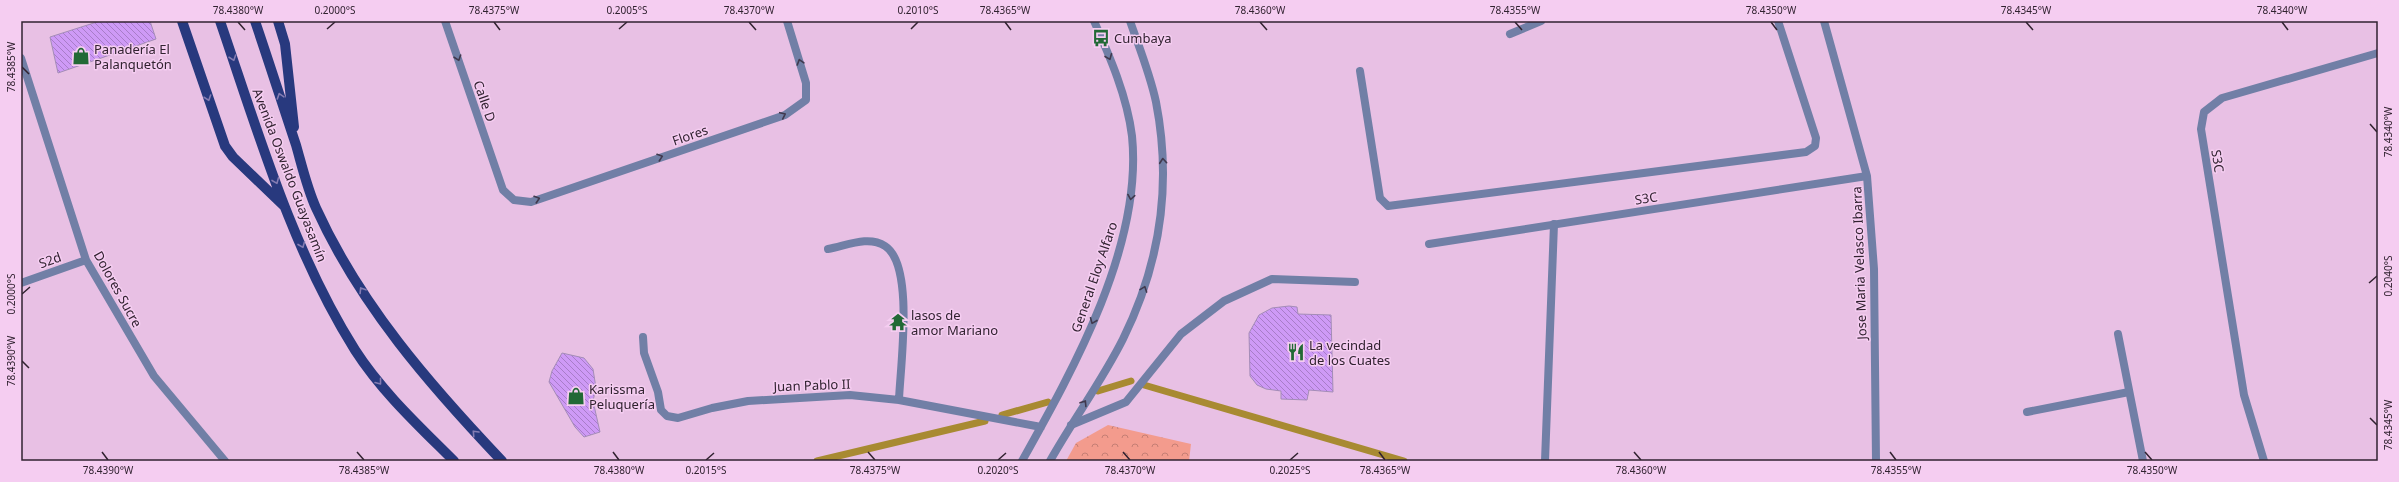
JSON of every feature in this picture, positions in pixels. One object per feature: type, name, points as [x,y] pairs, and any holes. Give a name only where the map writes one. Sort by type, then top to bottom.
[{"type":"main road","points":[[182,21],[225,146],[232,158],[287,209]]},
{"type":"main road","name":"Avenida Oswaldo Guayasamín","points":[[220,21],[268,160],[313,272],[356,351],[395,402],[454,461]]},
{"type":"main road","name":"Avenida Oswaldo Guayasamín","points":[[255,21],[316,208],[356,281],[383,323],[446,402],[502,461]]},
{"type":"main road","points":[[278,21],[285,44],[296,147]]},
{"type":"street","points":[[282,21],[285,44]]},
{"type":"street","name":"Calle D","points":[[445,21],[503,190]]},
{"type":"street","name":"Flores","points":[[503,190],[514,200],[531,202],[785,115],[806,100],[806,83],[788,21]]},
{"type":"street","name":"General Eloy Alfaro","points":[[1022,461],[1080,352],[1105,291],[1126,228],[1133,182],[1132,135],[1120,85],[1094,21]]},
{"type":"street","points":[[1050,461],[1123,340],[1149,276],[1159,238],[1164,169],[1161,135],[1156,100],[1130,21]]},
{"type":"street","points":[[1510,34],[1541,21]]},
{"type":"street","points":[[1360,71],[1380,198],[1388,206],[1806,152],[1814,146],[1816,138],[1778,21]]},
{"type":"street","name":"Jose Maria Velasco Ibarra","points":[[1824,21],[1867,176],[1874,269],[1876,461]]},
{"type":"street","name":"S3C","points":[[2264,461],[2244,395],[2201,130],[2204,112],[2222,98],[2378,53]]},
{"type":"street","name":"Dolores Sucre","points":[[21,58],[86,260],[154,376],[225,461]]},
{"type":"street","name":"S3C","points":[[1429,244],[1867,176]]},
{"type":"street","points":[[1545,461],[1554,224]]},
{"type":"street","points":[[828,249],[860,242],[874,242],[886,246],[894,258],[905,297],[898,400]]},
{"type":"street","name":"S2d","points":[[21,283],[86,260]]},
{"type":"street","points":[[1071,425],[1126,402],[1181,334],[1224,300],[1272,279],[1355,282]]},
{"type":"street","points":[[2118,334],[2143,461]]},
{"type":"street","name":"Juan Pablo II","points":[[643,337],[644,353],[658,392],[661,410],[667,416],[678,418],[724,405],[778,398],[850,395],[898,400],[1041,427]]},
{"type":"street","points":[[2027,412],[2129,392]]},
{"type":"green space","points":[[1108,425],[1191,444],[1189,461],[1066,461],[1076,443]]},
{"type":"building","name":"Panadería El Palanquetón","points":[[100,21],[150,21],[156,39],[58,73],[50,37]]},
{"type":"building","points":[[1289,306],[1297,307],[1298,314],[1331,315],[1333,392],[1309,390],[1307,400],[1281,399],[1281,391],[1266,389],[1257,385],[1250,376],[1249,333],[1259,315],[1272,308]]},
{"type":"building","name":"Karissma Peluquería","points":[[562,353],[584,358],[593,369],[596,388],[593,401],[600,432],[584,437],[575,427],[549,382],[552,371]]},
{"type":"waterway","points":[[1098,391],[1131,381]]},
{"type":"waterway","points":[[1144,385],[1404,461]]},
{"type":"waterway","points":[[1002,415],[1048,402]]},
{"type":"waterway","points":[[817,461],[985,421]]},
{"type":"place","name":"Cumbaya","points":[[1101,38]]},
{"type":"place","name":"Panadería El Palanquetón","points":[[81,56]]},
{"type":"place","name":"lasos de amor Mariano","points":[[898,322]]},
{"type":"place","name":"La vecindad de los Cuates","points":[[1296,352]]},
{"type":"place","name":"Karissma Peluquería","points":[[576,396]]}]
